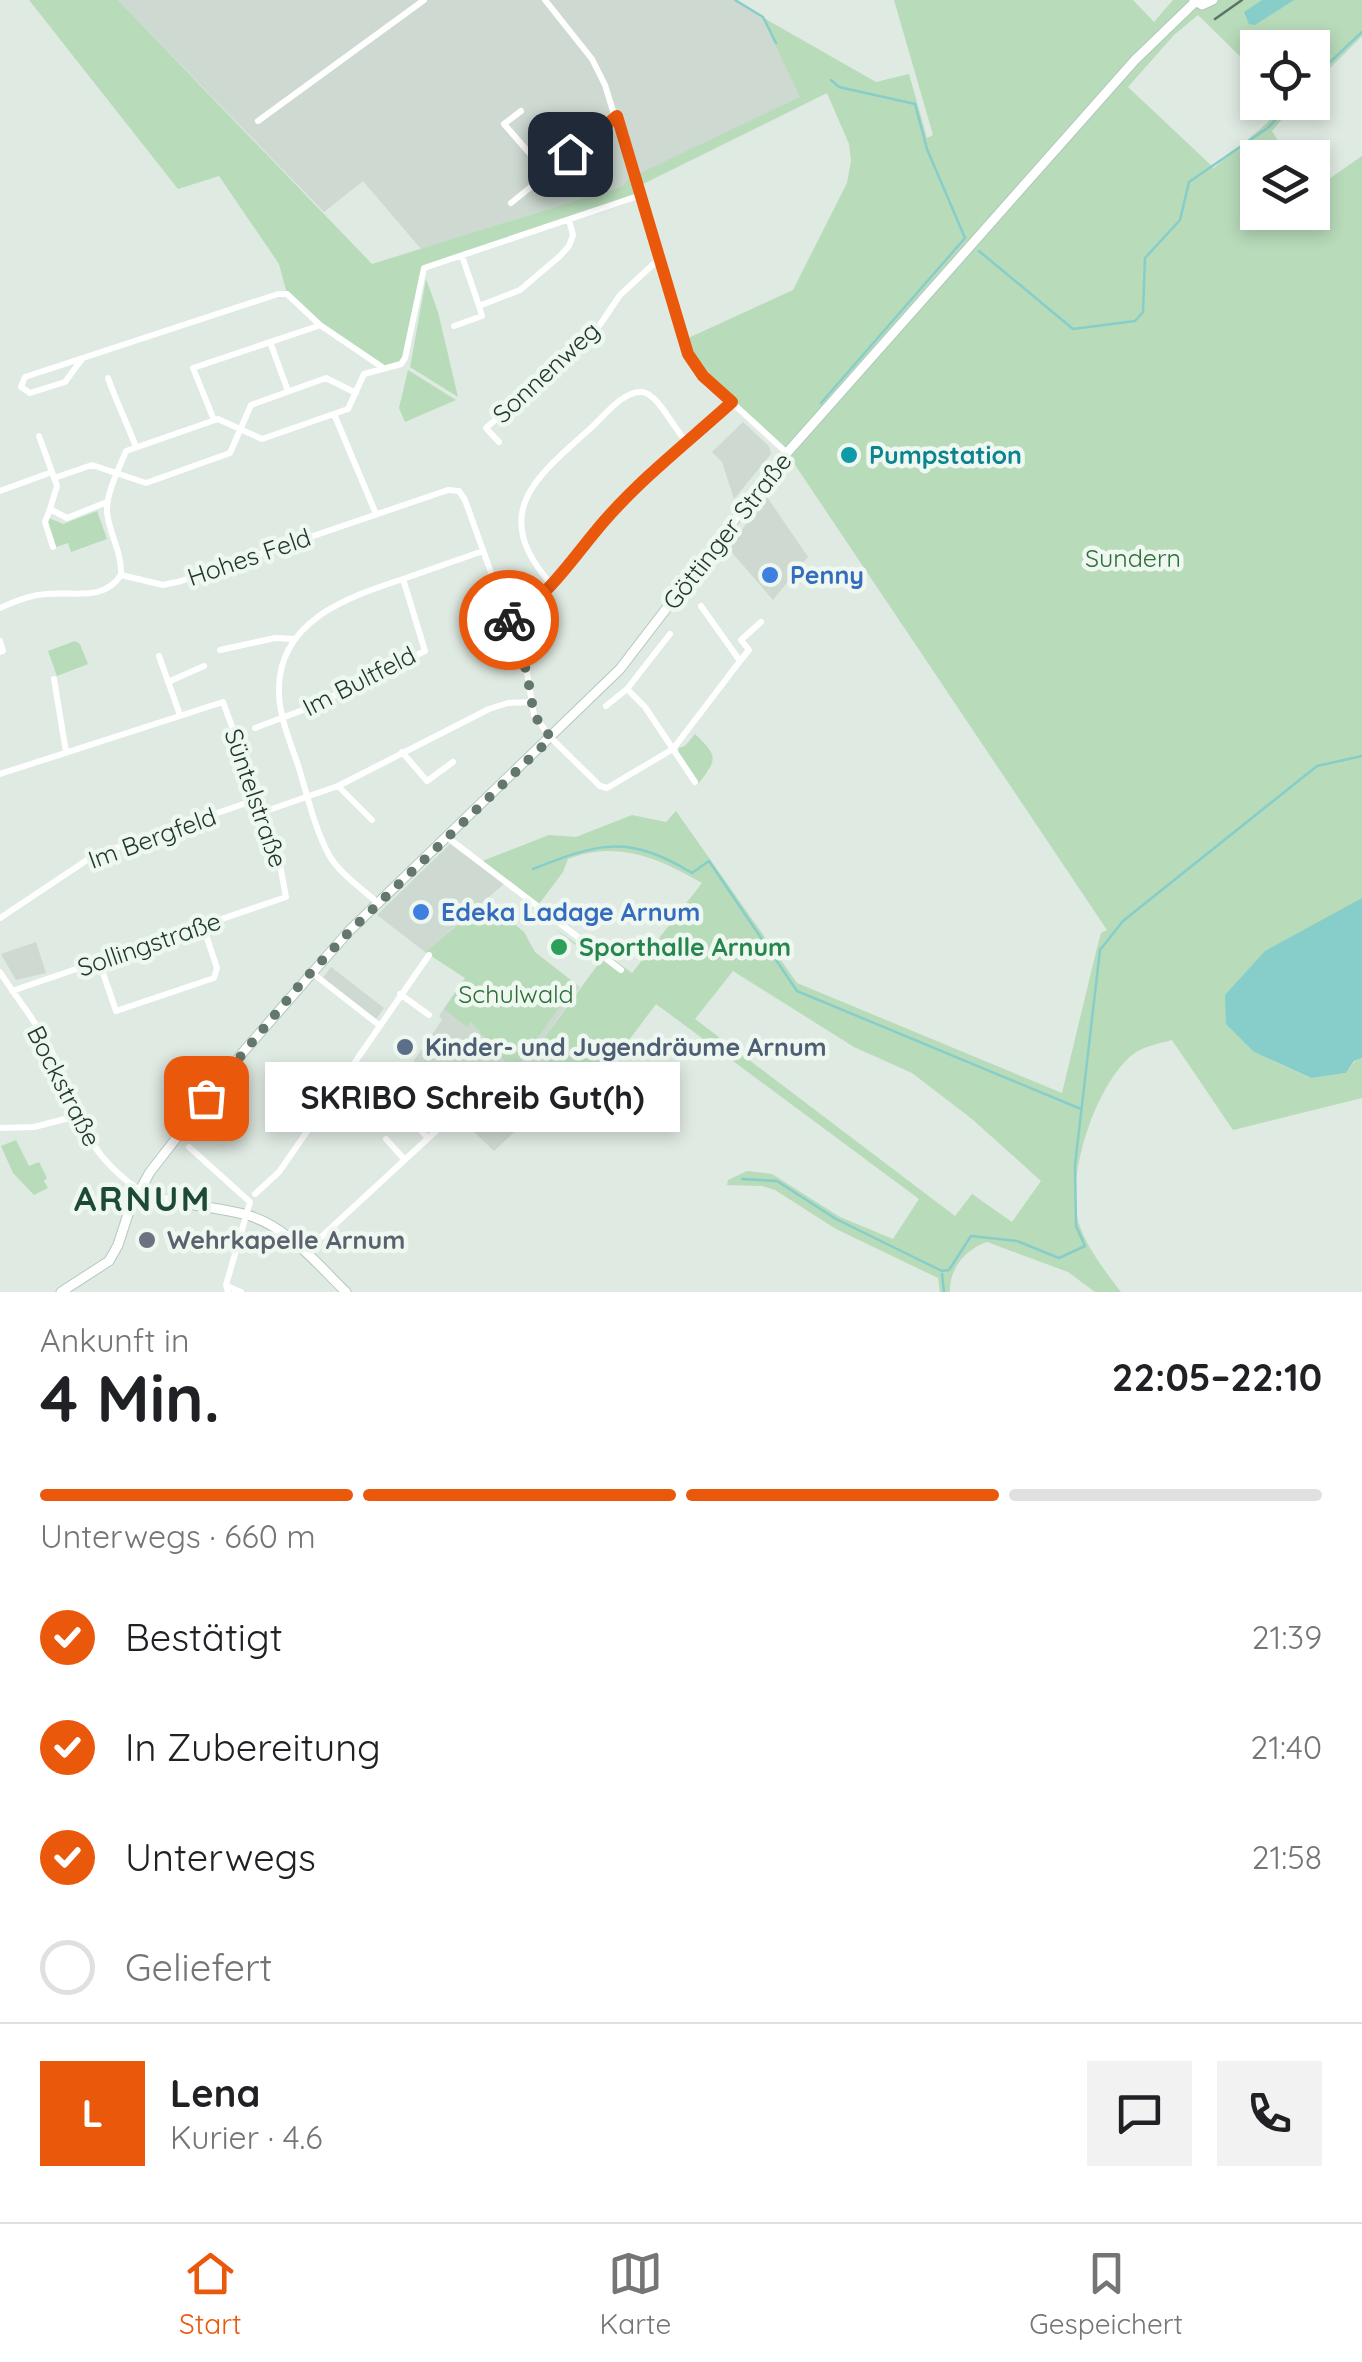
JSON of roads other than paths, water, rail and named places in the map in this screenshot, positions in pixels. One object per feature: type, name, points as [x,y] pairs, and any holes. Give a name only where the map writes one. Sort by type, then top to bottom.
[{"type":"street","points":[[258,120],[424,0]]},
{"type":"street","points":[[545,0],[592,60],[617,116],[688,354],[703,376],[787,453]]},
{"type":"street","points":[[1195,1],[1205,5],[1213,0]]},
{"type":"street","name":"Göttinger Straße","points":[[61,1292],[109,1261],[150,1172],[311,972],[620,669],[787,453],[1135,60],[1195,1]]},
{"type":"street","points":[[521,111],[504,124],[546,172]]},
{"type":"street","points":[[511,204],[617,116]]},
{"type":"street","points":[[0,608],[45,594],[93,594],[105,590],[120,574],[122,559],[107,517],[107,502],[126,451],[214,420],[262,439],[348,409],[364,374],[401,364],[405,358],[424,268],[641,196]]},
{"type":"street","points":[[479,306],[520,290],[560,256],[573,235],[569,220]]},
{"type":"street","points":[[454,326],[482,316],[462,256]]},
{"type":"street","name":"Sonnenweg","points":[[499,442],[486,428],[593,335],[620,295],[659,259]]},
{"type":"street","points":[[82,358],[65,382],[30,393],[20,387],[25,376],[278,294],[287,294],[320,325],[383,368]]},
{"type":"street","points":[[214,420],[194,368],[320,325]]},
{"type":"street","points":[[270,342],[288,391]]},
{"type":"street","points":[[108,378],[136,447]]},
{"type":"street","points":[[0,490],[92,465],[146,483],[230,453],[251,405],[326,378],[356,393]]},
{"type":"street","points":[[552,585],[528,554],[521,532],[526,495],[539,477],[602,417],[636,392],[646,392],[660,402],[668,420],[688,442]]},
{"type":"street","points":[[508,621],[552,585],[606,519],[654,470],[732,402]]},
{"type":"street","points":[[334,414],[376,514]]},
{"type":"street","points":[[39,436],[56,486],[44,522],[53,547]]},
{"type":"street","name":"Hohes Feld","points":[[120,574],[164,585],[181,581],[448,490],[458,491],[465,500],[483,551]]},
{"type":"street","points":[[50,509],[67,518],[107,502]]},
{"type":"street","points":[[483,551],[527,673],[534,715],[551,738],[606,788],[673,749],[750,650],[741,640]]},
{"type":"street","name":"Im Bultfeld","points":[[378,903],[329,855],[283,718],[279,696],[281,673],[296,640],[316,617],[345,598],[483,551]]},
{"type":"street","name":"Im Bultfeld","points":[[255,728],[425,650],[403,578]]},
{"type":"street","points":[[701,606],[740,661]]},
{"type":"street","points":[[731,648],[761,622]]},
{"type":"street","points":[[606,706],[627,689],[670,634]]},
{"type":"street","points":[[220,650],[275,638],[296,640]]},
{"type":"street","points":[[0,641],[4,650],[0,652]]},
{"type":"street","points":[[0,774],[180,715],[159,656]]},
{"type":"street","points":[[168,682],[204,666]]},
{"type":"street","points":[[54,679],[66,752]]},
{"type":"street","points":[[627,689],[644,706],[694,782]]},
{"type":"street","name":"Süntelstraße","points":[[180,715],[223,702],[277,849],[286,898]]},
{"type":"street","points":[[262,812],[338,786],[488,710],[531,702]]},
{"type":"street","points":[[402,752],[428,781],[453,762]]},
{"type":"street","points":[[338,786],[372,820]]},
{"type":"street","name":"Im Bergfeld","points":[[0,918],[92,856],[258,800]]},
{"type":"street","points":[[447,837],[622,970]]},
{"type":"street","name":"Sollingstraße","points":[[12,991],[286,898]]},
{"type":"street","points":[[99,962],[116,1011],[214,978],[217,968],[203,926]]},
{"type":"street","points":[[255,1194],[280,1172],[429,955]]},
{"type":"street","name":"Bockstraße","points":[[0,972],[49,1046],[76,1116],[102,1160],[140,1190]]},
{"type":"street","points":[[311,972],[379,1026]]},
{"type":"street","points":[[400,994],[429,1015]]},
{"type":"street","points":[[398,1105],[428,1138]]},
{"type":"street","points":[[0,1128],[34,1127],[76,1116]]},
{"type":"street","points":[[305,1252],[449,1119]]},
{"type":"street","points":[[386,1139],[404,1160]]},
{"type":"street","points":[[189,1148],[250,1202],[227,1288],[241,1292]]},
{"type":"street","points":[[140,1190],[185,1206],[247,1215],[272,1226],[346,1292]]},
{"type":"water","points":[[1262,0],[1294,0],[1255,25],[1249,24],[1244,12]]},
{"type":"water","points":[[1362,898],[1362,1058],[1354,1061],[1346,1073],[1311,1078],[1254,1052],[1226,1024],[1225,995],[1265,951]]},
{"type":"waterway","points":[[735,0],[763,17],[776,43]]},
{"type":"waterway","points":[[1330,62],[1362,32]]},
{"type":"waterway","points":[[821,403],[965,238],[927,149],[915,104],[839,87],[831,80]]},
{"type":"waterway","points":[[979,251],[1073,329],[1135,321],[1143,312],[1145,258],[1180,220],[1189,182],[1275,120]]},
{"type":"waterway","points":[[742,1179],[777,1181],[836,1219],[942,1271],[949,1270],[971,1236],[1017,1241],[1059,1258],[1085,1246],[1076,1226],[1075,1165],[1100,950],[1123,921],[1317,766],[1362,756]]},
{"type":"waterway","points":[[533,869],[577,853],[613,847],[649,852],[692,873],[709,861],[797,991],[1081,1109]]},
{"type":"waterway","points":[[942,1274],[944,1292]]},
{"type":"tram line","points":[[1215,19],[1242,0]]},
{"type":"place","name":"Pumpstation","points":[[849,455]]},
{"type":"place","name":"Penny","points":[[770,575]]},
{"type":"place","name":"Edeka Ladage Arnum","points":[[421,912]]},
{"type":"place","name":"Sporthalle Arnum","points":[[559,947]]},
{"type":"place","name":"Kinder- und Jugendräume Arnum","points":[[405,1047]]},
{"type":"place","name":"SKRIBO Schreib Gut(h)","points":[[206,1098]]},
{"type":"place","name":"Wehrkapelle Arnum","points":[[147,1240]]},
{"type":"district","name":"ARNUM","points":[[143,1199]]},
{"type":"park label","name":"Sundern","points":[[1133,558]]},
{"type":"park label","name":"Schulwald","points":[[516,994]]}]
